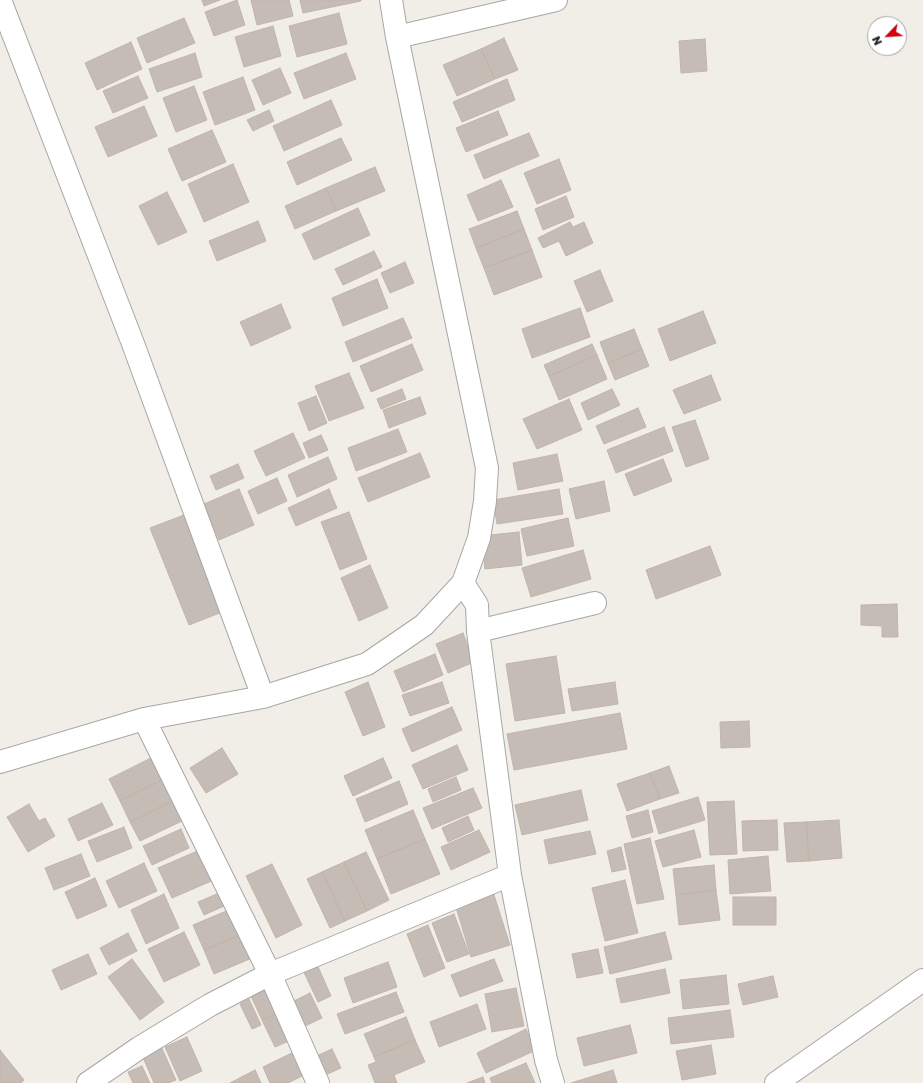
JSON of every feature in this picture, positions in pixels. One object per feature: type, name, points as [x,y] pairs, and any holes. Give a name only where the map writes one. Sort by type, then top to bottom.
[{"type":"street","points":[[0,0],[135,349],[257,682]]},
{"type":"street","points":[[0,762],[144,719],[257,682],[367,664],[424,625],[463,583],[479,538],[485,501],[487,468],[391,0]]},
{"type":"street","points":[[398,38],[556,0]]},
{"type":"street","points":[[463,583],[476,605],[478,631],[510,875],[546,1060],[553,1083]]},
{"type":"street","points":[[478,631],[595,603]]},
{"type":"street","points":[[144,719],[270,974],[318,1083]]},
{"type":"street","points":[[88,1083],[139,1048],[210,1005],[270,974],[510,875]]},
{"type":"street","points":[[776,1083],[923,980]]},
{"type":"building","points":[[202,0],[220,0],[204,6]]},
{"type":"building","points":[[237,0],[245,25],[214,36],[205,12]]},
{"type":"building","points":[[251,0],[289,0],[293,16],[257,25]]},
{"type":"building","points":[[300,0],[361,0],[361,1],[303,13]]},
{"type":"building","points":[[339,13],[347,44],[297,57],[289,26]]},
{"type":"building","points":[[184,18],[195,43],[147,63],[137,38]]},
{"type":"building","points":[[273,26],[281,56],[244,67],[235,37]]},
{"type":"building","points":[[504,38],[518,70],[495,79],[481,49]]},
{"type":"building","points":[[705,39],[707,71],[681,73],[679,41]]},
{"type":"building","points":[[131,42],[142,69],[97,90],[85,63]]},
{"type":"building","points":[[481,49],[495,79],[457,96],[443,65]]},
{"type":"building","points":[[195,53],[202,77],[157,92],[149,69]]},
{"type":"building","points":[[346,53],[356,79],[304,99],[294,73]]},
{"type":"building","points":[[280,68],[291,93],[263,105],[252,80]]},
{"type":"building","points":[[138,76],[148,98],[113,113],[103,91]]},
{"type":"building","points":[[243,77],[255,110],[215,125],[203,92]]},
{"type":"building","points":[[507,79],[515,100],[462,122],[453,102]]},
{"type":"building","points":[[194,86],[207,120],[176,132],[163,98]]},
{"type":"building","points":[[331,100],[342,125],[284,151],[273,126]]},
{"type":"building","points":[[144,106],[157,136],[108,157],[95,127]]},
{"type":"building","points":[[269,110],[274,121],[253,131],[247,120]]},
{"type":"building","points":[[498,111],[508,135],[466,152],[456,128]]},
{"type":"building","points":[[212,130],[226,162],[182,181],[168,149]]},
{"type":"building","points":[[529,133],[539,156],[484,179],[474,155]]},
{"type":"building","points":[[341,138],[352,160],[297,185],[287,162]]},
{"type":"building","points":[[559,159],[571,190],[537,204],[524,173]]},
{"type":"building","points":[[233,164],[249,202],[204,222],[188,184]]},
{"type":"building","points":[[375,167],[385,191],[336,211],[326,188]]},
{"type":"building","points":[[501,180],[513,207],[478,221],[467,195]]},
{"type":"building","points":[[326,188],[336,211],[295,229],[285,206]]},
{"type":"building","points":[[167,192],[187,232],[158,245],[139,206]]},
{"type":"building","points":[[566,196],[574,217],[543,230],[535,209]]},
{"type":"building","points":[[358,208],[370,235],[314,260],[302,234]]},
{"type":"building","points":[[517,211],[524,229],[476,248],[469,229]]},
{"type":"building","points":[[258,221],[266,241],[217,261],[209,241]]},
{"type":"building","points":[[570,222],[573,227],[584,222],[593,243],[566,256],[559,241],[543,248],[538,238]]},
{"type":"building","points":[[524,229],[532,250],[484,268],[476,248]]},
{"type":"building","points":[[532,250],[542,277],[494,295],[484,268]]},
{"type":"building","points":[[374,251],[382,267],[343,285],[335,269]]},
{"type":"building","points":[[405,262],[414,283],[390,293],[381,273]]},
{"type":"building","points":[[600,270],[613,301],[587,312],[574,281]]},
{"type":"building","points":[[377,279],[388,308],[343,326],[332,298]]},
{"type":"building","points":[[281,304],[291,328],[251,346],[240,322]]},
{"type":"building","points":[[580,308],[590,337],[532,358],[522,329]]},
{"type":"building","points":[[703,311],[716,343],[670,361],[658,329]]},
{"type":"building","points":[[403,318],[412,338],[353,362],[345,342]]},
{"type":"building","points":[[634,329],[642,349],[608,363],[600,342]]},
{"type":"building","points":[[412,344],[423,370],[371,392],[360,366]]},
{"type":"building","points":[[592,344],[597,355],[549,376],[544,365]]},
{"type":"building","points":[[642,349],[649,366],[615,380],[608,363]]},
{"type":"building","points":[[597,355],[607,379],[559,400],[549,376]]},
{"type":"building","points":[[349,373],[364,408],[329,421],[315,386]]},
{"type":"building","points":[[711,375],[721,400],[684,414],[673,390]]},
{"type":"building","points":[[402,389],[406,399],[381,409],[377,399]]},
{"type":"building","points":[[612,389],[620,405],[588,420],[581,403]]},
{"type":"building","points":[[316,396],[327,423],[309,431],[298,403]]},
{"type":"building","points":[[420,397],[426,414],[389,428],[383,410]]},
{"type":"building","points":[[569,399],[582,430],[537,449],[523,419]]},
{"type":"building","points":[[638,408],[646,427],[604,444],[596,426]]},
{"type":"building","points":[[695,420],[709,459],[686,467],[672,427]]},
{"type":"building","points":[[664,427],[673,451],[616,473],[607,450]]},
{"type":"building","points":[[398,429],[407,452],[356,471],[348,448]]},
{"type":"building","points":[[293,433],[305,458],[266,476],[254,451]]},
{"type":"building","points":[[321,435],[328,450],[309,458],[303,443]]},
{"type":"building","points":[[420,453],[430,477],[368,502],[358,478]]},
{"type":"building","points":[[557,454],[563,481],[518,490],[513,463]]},
{"type":"building","points":[[328,457],[337,479],[297,497],[288,475]]},
{"type":"building","points":[[663,459],[672,481],[634,496],[625,474]]},
{"type":"building","points":[[238,464],[244,478],[216,490],[210,476]]},
{"type":"building","points":[[277,478],[287,501],[258,514],[248,491]]},
{"type":"building","points":[[604,481],[610,511],[576,519],[569,489]]},
{"type":"building","points":[[239,489],[254,525],[219,540],[204,504]]},
{"type":"building","points":[[329,489],[337,508],[296,526],[288,508]]},
{"type":"building","points":[[559,489],[563,514],[497,524],[493,500]]},
{"type":"building","points":[[349,512],[367,559],[340,570],[321,522]]},
{"type":"building","points":[[184,515],[222,612],[189,625],[150,528]]},
{"type":"building","points":[[568,518],[574,546],[527,556],[521,529]]},
{"type":"building","points":[[519,532],[522,565],[485,569],[481,536]]},
{"type":"building","points":[[710,546],[721,575],[656,599],[646,570]]},
{"type":"building","points":[[583,550],[591,579],[531,597],[522,568]]},
{"type":"building","points":[[370,565],[388,608],[359,621],[341,578]]},
{"type":"building","points":[[897,604],[898,637],[882,637],[882,626],[861,625],[861,605]]},
{"type":"building","points":[[463,633],[474,662],[448,673],[436,644]]},
{"type":"building","points":[[435,654],[443,675],[403,692],[394,671]]},
{"type":"building","points":[[556,656],[565,713],[515,721],[506,664]]},
{"type":"building","points":[[368,682],[385,727],[363,736],[345,692]]},
{"type":"building","points":[[442,682],[449,703],[410,716],[402,695]]},
{"type":"building","points":[[615,682],[618,704],[572,711],[568,689]]},
{"type":"building","points":[[452,707],[462,730],[412,752],[402,729]]},
{"type":"building","points":[[620,713],[627,749],[514,770],[507,734]]},
{"type":"building","points":[[749,721],[750,747],[721,748],[720,722]]},
{"type":"building","points":[[457,745],[468,770],[423,789],[412,765]]},
{"type":"building","points":[[222,748],[238,774],[206,793],[190,768]]},
{"type":"building","points":[[151,758],[162,780],[120,801],[109,779]]},
{"type":"building","points":[[383,758],[392,778],[353,796],[344,776]]},
{"type":"building","points":[[669,766],[679,793],[660,799],[650,773]]},
{"type":"building","points":[[650,773],[660,799],[627,811],[617,784]]},
{"type":"building","points":[[456,777],[461,790],[433,802],[428,789]]},
{"type":"building","points":[[162,780],[172,801],[130,822],[120,801]]},
{"type":"building","points":[[399,781],[408,804],[365,822],[356,799]]},
{"type":"building","points":[[473,788],[482,808],[432,829],[423,808]]},
{"type":"building","points":[[581,790],[588,820],[522,835],[515,805]]},
{"type":"building","points":[[698,797],[705,820],[659,834],[652,811]]},
{"type":"building","points":[[172,801],[182,821],[140,841],[130,822]]},
{"type":"building","points":[[734,801],[737,854],[710,855],[707,802]]},
{"type":"building","points":[[102,803],[113,825],[78,841],[68,819]]},
{"type":"building","points":[[29,804],[39,821],[45,818],[55,836],[28,852],[7,817]]},
{"type":"building","points":[[413,810],[425,839],[377,859],[365,830]]},
{"type":"building","points":[[648,810],[653,832],[632,838],[626,816]]},
{"type":"building","points":[[468,816],[474,830],[448,842],[442,828]]},
{"type":"building","points":[[777,820],[778,850],[743,851],[742,821]]},
{"type":"building","points":[[839,820],[842,858],[809,861],[806,822]]},
{"type":"building","points":[[806,822],[809,861],[787,862],[784,823]]},
{"type":"building","points":[[124,827],[132,848],[97,862],[88,841]]},
{"type":"building","points":[[181,829],[189,848],[152,865],[143,846]]},
{"type":"building","points":[[479,830],[490,852],[451,870],[441,847]]},
{"type":"building","points":[[694,830],[701,857],[663,867],[655,841]]},
{"type":"building","points":[[590,831],[596,854],[549,864],[544,840]]},
{"type":"building","points":[[650,838],[664,899],[637,904],[624,844]]},
{"type":"building","points":[[425,839],[440,874],[391,894],[377,859]]},
{"type":"building","points":[[621,847],[626,869],[612,872],[607,851]]},
{"type":"building","points":[[202,849],[216,879],[172,898],[158,868]]},
{"type":"building","points":[[366,852],[389,900],[367,911],[344,862]]},
{"type":"building","points":[[81,854],[90,876],[54,890],[45,868]]},
{"type":"building","points":[[768,856],[771,891],[730,894],[728,860]]},
{"type":"building","points":[[344,862],[367,911],[345,921],[322,872]]},
{"type":"building","points":[[144,863],[157,891],[119,908],[106,881]]},
{"type":"building","points":[[272,864],[302,925],[276,938],[246,876]]},
{"type":"building","points":[[714,865],[716,890],[676,895],[673,869]]},
{"type":"building","points":[[322,872],[345,921],[330,928],[307,879]]},
{"type":"building","points":[[95,878],[107,906],[77,919],[65,892]]},
{"type":"building","points":[[625,880],[638,933],[605,941],[592,888]]},
{"type":"building","points":[[226,890],[231,903],[204,915],[198,902]]},
{"type":"building","points":[[716,890],[720,920],[679,925],[676,895]]},
{"type":"building","points":[[493,892],[510,945],[471,957],[455,904]]},
{"type":"building","points":[[164,894],[179,928],[146,944],[131,910]]},
{"type":"building","points":[[733,897],[776,897],[776,925],[733,925]]},
{"type":"building","points":[[231,909],[242,934],[204,950],[193,925]]},
{"type":"building","points":[[454,914],[469,954],[447,962],[432,923]]},
{"type":"building","points":[[428,925],[445,968],[424,977],[407,934]]},
{"type":"building","points":[[184,932],[200,965],[164,982],[148,949]]},
{"type":"building","points":[[665,932],[672,959],[610,974],[604,947]]},
{"type":"building","points":[[128,933],[137,951],[109,965],[100,948]]},
{"type":"building","points":[[242,934],[252,958],[214,974],[204,950]]},
{"type":"building","points":[[598,949],[603,973],[577,978],[572,954]]},
{"type":"building","points":[[88,954],[97,974],[61,990],[52,970]]},
{"type":"building","points":[[132,959],[164,1002],[140,1020],[108,977]]},
{"type":"building","points":[[494,959],[503,981],[460,997],[451,975]]},
{"type":"building","points":[[315,960],[331,996],[318,1002],[301,966]]},
{"type":"building","points":[[388,962],[397,987],[353,1003],[344,978]]},
{"type":"building","points":[[665,969],[670,993],[621,1003],[616,979]]},
{"type":"building","points":[[726,975],[729,1004],[683,1009],[680,980]]},
{"type":"building","points":[[773,976],[778,997],[743,1005],[738,984]]},
{"type":"building","points":[[272,986],[283,1010],[262,1020],[251,996]]},
{"type":"building","points":[[516,988],[524,1026],[492,1032],[485,994]]},
{"type":"building","points":[[396,992],[404,1012],[345,1034],[337,1014]]},
{"type":"building","points":[[310,993],[322,1018],[301,1028],[290,1003]]},
{"type":"building","points":[[249,999],[261,1025],[252,1029],[240,1004]]},
{"type":"building","points":[[477,1004],[486,1029],[439,1047],[430,1022]]},
{"type":"building","points":[[283,1010],[296,1038],[275,1047],[262,1020]]},
{"type":"building","points":[[730,1010],[734,1037],[671,1044],[668,1018]]},
{"type":"building","points":[[406,1017],[415,1040],[374,1057],[364,1034]]},
{"type":"building","points":[[630,1025],[637,1053],[584,1066],[577,1038]]},
{"type":"building","points":[[526,1029],[536,1050],[486,1073],[477,1053]]},
{"type":"building","points":[[187,1037],[202,1071],[180,1081],[165,1047]]},
{"type":"building","points":[[415,1040],[425,1062],[394,1075],[397,1083],[375,1083],[368,1065],[376,1062],[374,1057]]},
{"type":"building","points":[[711,1045],[716,1074],[682,1080],[676,1051]]},
{"type":"building","points":[[161,1046],[176,1080],[168,1083],[154,1083],[142,1055]]},
{"type":"building","points":[[300,1049],[312,1071],[288,1083],[270,1083],[263,1067]]},
{"type":"building","points":[[332,1049],[341,1068],[323,1076],[314,1057]]},
{"type":"building","points":[[0,1050],[24,1080],[21,1083],[0,1083]]},
{"type":"building","points":[[526,1063],[535,1083],[492,1083],[490,1078]]},
{"type":"building","points":[[142,1066],[150,1083],[133,1083],[128,1072]]},
{"type":"building","points":[[255,1070],[261,1083],[230,1083]]},
{"type":"building","points":[[613,1070],[617,1083],[571,1083]]},
{"type":"building","points":[[483,1077],[485,1083],[467,1083]]}]
